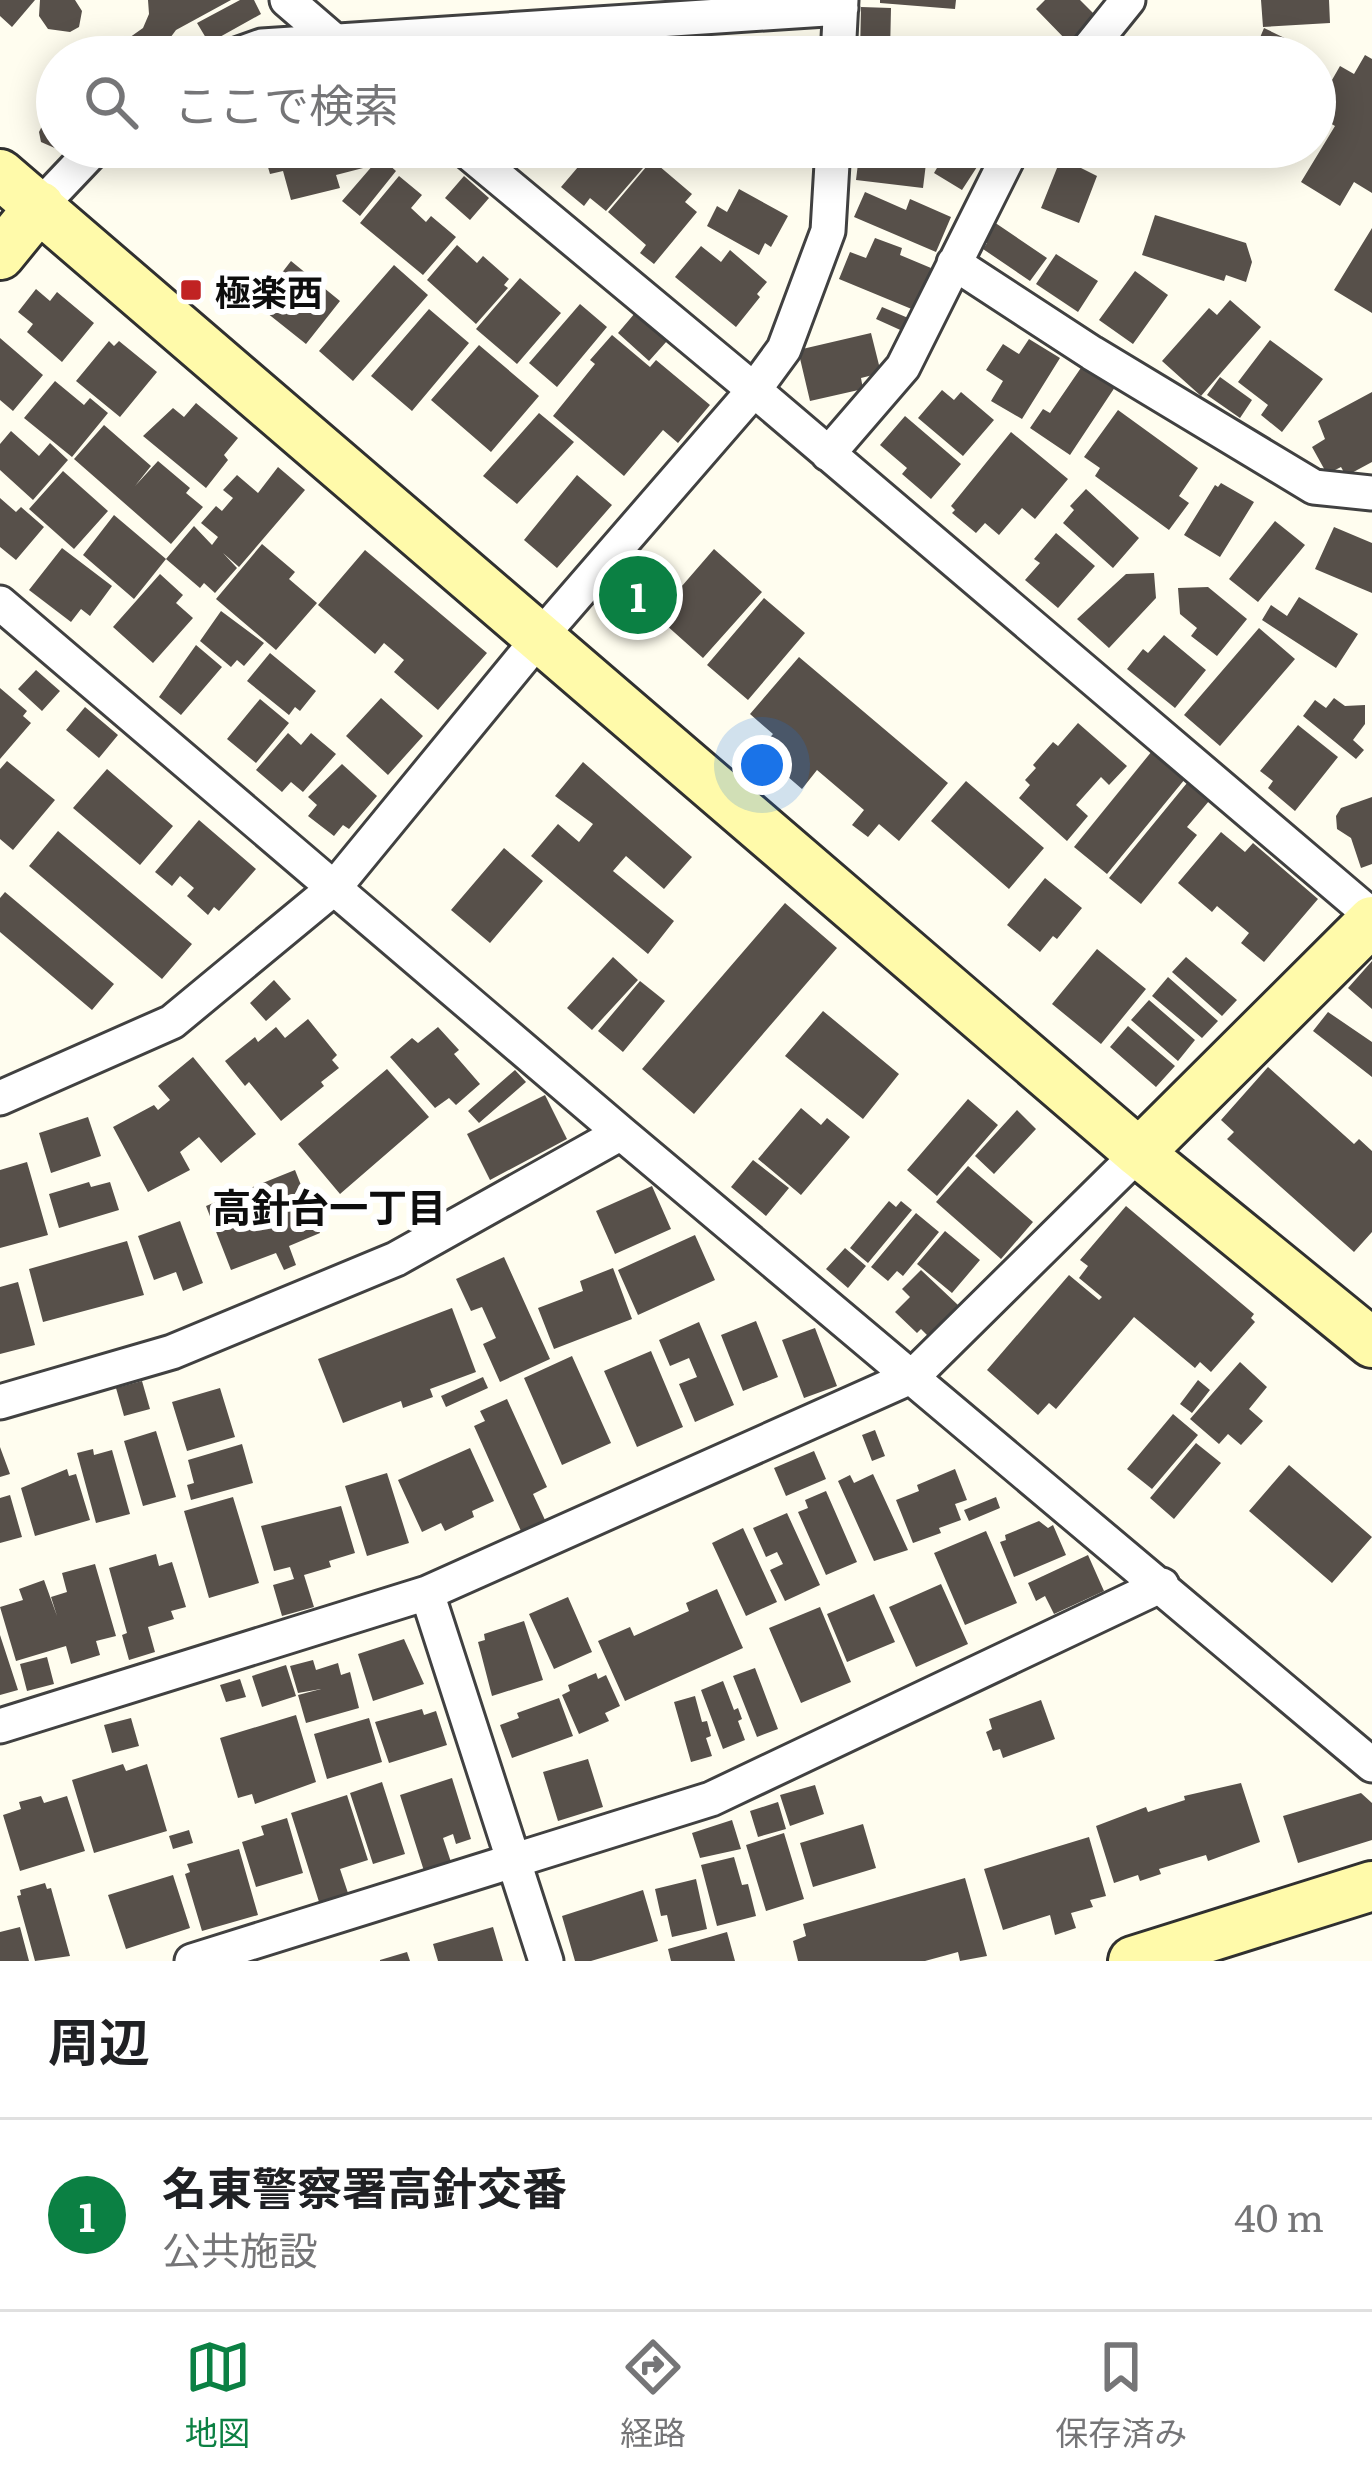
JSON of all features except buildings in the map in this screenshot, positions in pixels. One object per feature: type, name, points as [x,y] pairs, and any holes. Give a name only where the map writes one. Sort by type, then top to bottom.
[{"type":"street","points":[[287,0],[329,36]]},
{"type":"street","points":[[1099,36],[1128,0]]},
{"type":"street","points":[[496,36],[841,4],[839,36]]},
{"type":"street","points":[[0,255],[76,168]]},
{"type":"street","points":[[0,1726],[427,1593],[913,1376],[1372,918],[487,168]]},
{"type":"street","points":[[0,1098],[172,1022],[334,888],[784,349],[828,231],[832,168]]},
{"type":"street","points":[[828,454],[903,368],[1002,168]]},
{"type":"street","points":[[0,175],[1139,1153],[1372,1343]]},
{"type":"street","points":[[954,263],[1314,487],[1372,493]]},
{"type":"street","points":[[0,603],[1372,1765]]},
{"type":"street","points":[[0,1402],[172,1352],[396,1258],[621,1133]]},
{"type":"street","points":[[192,1961],[711,1799],[1162,1585]]},
{"type":"street","points":[[427,1593],[546,1961]]},
{"type":"street","points":[[1133,1961],[1196,1952],[1372,1886]]},
{"type":"place","name":"極楽西","points":[[191,290]]},
{"type":"place","name":"名東警察署高針交番","points":[[638,595]]},
{"type":"district","name":"高針台一丁目","points":[[329,1205]]}]
